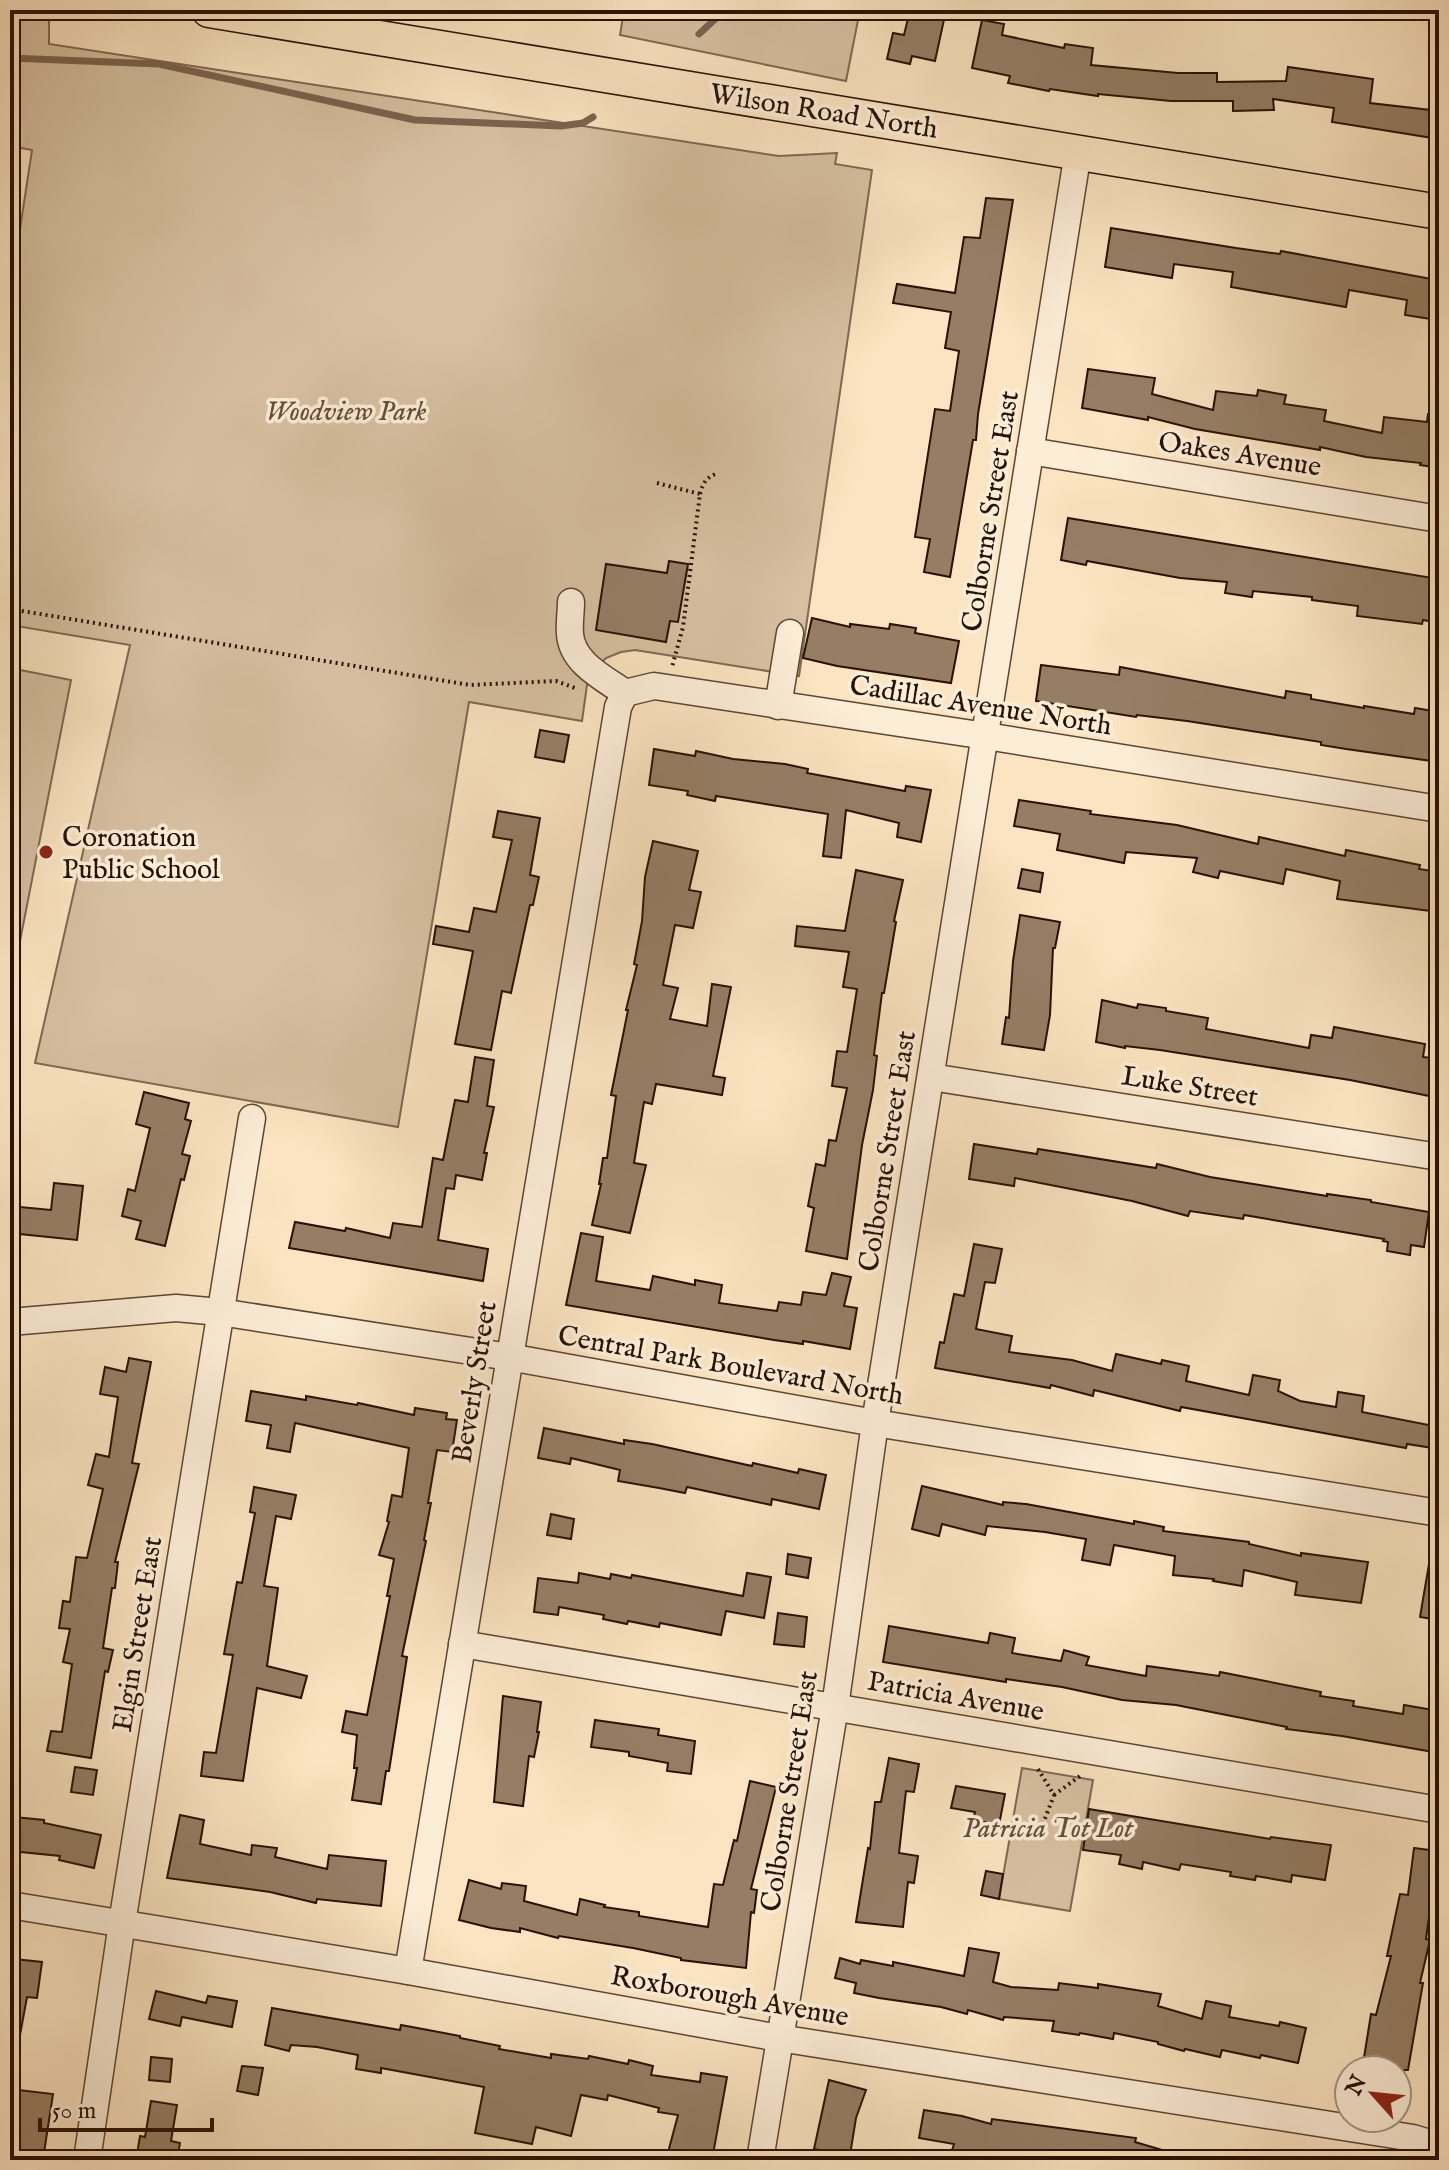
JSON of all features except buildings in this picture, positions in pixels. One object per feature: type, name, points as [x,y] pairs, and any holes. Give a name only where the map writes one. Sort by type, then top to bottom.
[{"type":"main road","name":"Wilson Road North","points":[[209,10],[312,18],[1439,212]]},
{"type":"street","name":"Colborne Street East","points":[[760,2160],[835,1707],[875,1423],[1078,152]]},
{"type":"street","name":"Oakes Avenue","points":[[1030,451],[1439,519]]},
{"type":"street","points":[[571,602],[570,636],[576,652],[584,664],[625,693]]},
{"type":"street","points":[[778,706],[790,633]]},
{"type":"street","name":"Cadillac Avenue North","points":[[625,693],[654,686],[1439,809]]},
{"type":"street","name":"Beverly Street","points":[[408,1971],[618,707],[625,693]]},
{"type":"street","name":"Luke Street","points":[[931,1077],[1439,1157]]},
{"type":"street","name":"Elgin Street East","points":[[87,2160],[122,1923],[252,1118]]},
{"type":"street","name":"Central Park Boulevard North","points":[[10,1322],[176,1308],[220,1312],[509,1357],[875,1423],[1439,1513]]},
{"type":"street","name":"Patricia Avenue","points":[[462,1644],[1439,1810]]},
{"type":"street","name":"Roxborough Avenue","points":[[10,1905],[408,1971],[779,2038],[1413,2138],[1439,2146]]},
{"type":"path","points":[[674,659],[683,627],[700,494],[703,483],[718,473]]},
{"type":"path","points":[[657,483],[700,494]]},
{"type":"path","points":[[10,609],[470,685],[556,681],[577,689]]},
{"type":"path","points":[[1038,1769],[1054,1795]]},
{"type":"path","points":[[1041,1829],[1054,1795],[1080,1776]]},
{"type":"green space","name":"Woodview Park","points":[[10,10],[49,11],[49,44],[779,156],[837,153],[835,164],[872,170],[799,676],[635,650],[606,658],[595,669],[587,685],[582,721],[469,702],[398,1127],[35,1063],[130,645],[10,625],[10,295],[32,150],[10,146]]},
{"type":"green space","points":[[624,10],[860,10],[846,81],[620,35]]},
{"type":"green space","points":[[10,668],[71,680],[13,977],[10,976]]},
{"type":"green space","name":"Patricia Tot Lot","points":[[1022,1768],[1093,1780],[1070,1911],[999,1899]]},
{"type":"waterway","points":[[699,34],[725,10]]},
{"type":"waterway","points":[[10,58],[159,64],[415,120],[561,126],[583,123],[593,117]]},
{"type":"place","name":"Coronation Public School","points":[[46,852]]}]
